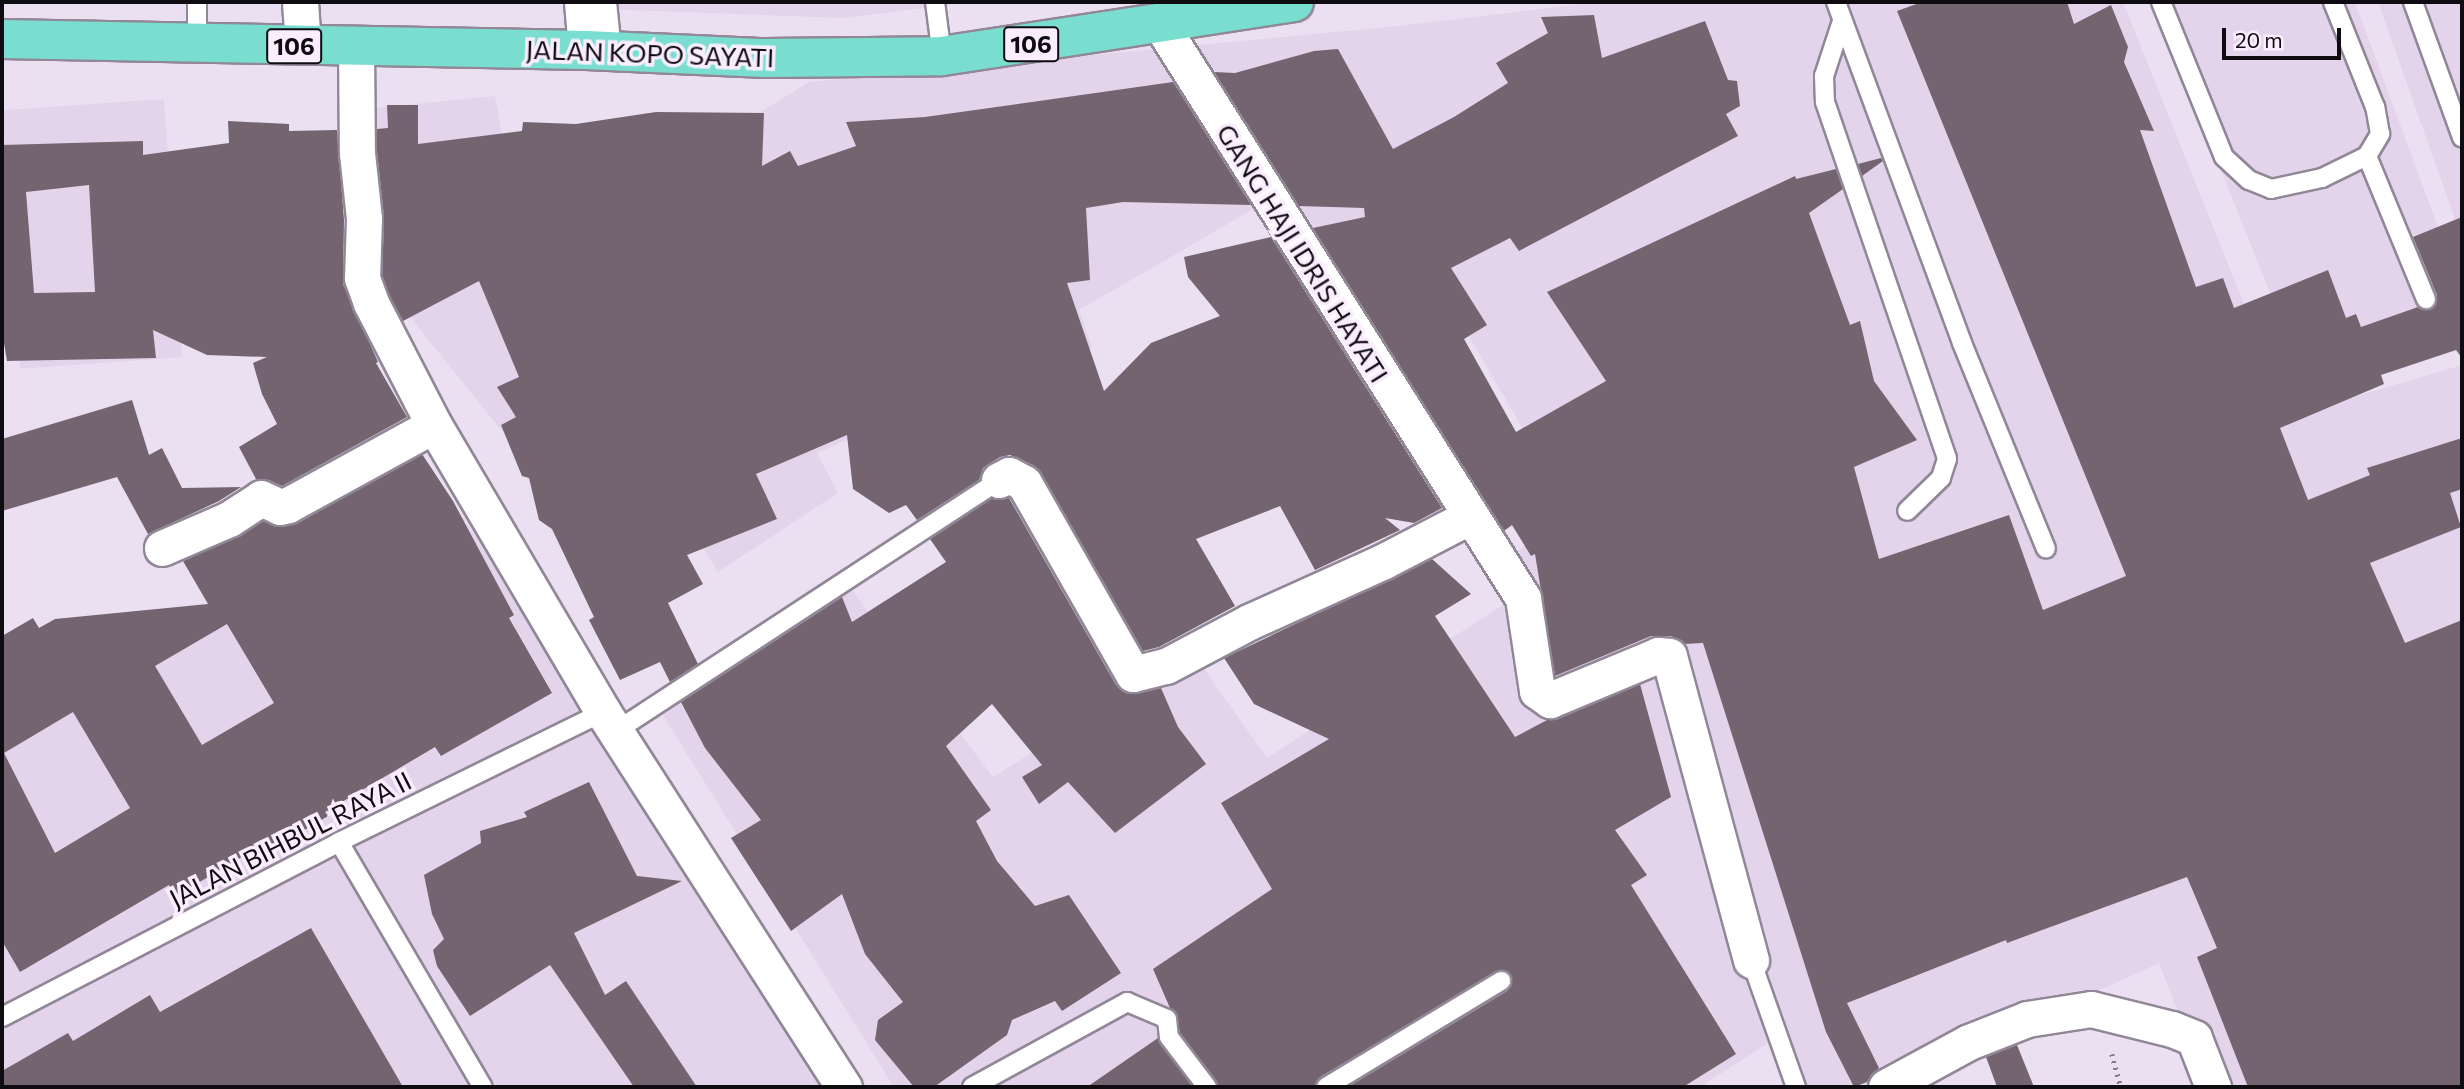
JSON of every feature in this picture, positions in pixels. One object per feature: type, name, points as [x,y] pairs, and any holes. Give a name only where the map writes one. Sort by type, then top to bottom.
[{"type":"main road","name":"JALAN KOPO SAYATI","points":[[2,39],[599,51],[765,58],[943,57],[1294,2]]},
{"type":"street","points":[[300,2],[303,46]]},
{"type":"street","points":[[582,2],[599,51]]},
{"type":"street","name":"GANG HAJI IDRIS HAYATI","points":[[1160,22],[1522,598],[1537,691],[1542,698],[1550,700],[1658,655],[1669,656],[1751,960]]},
{"type":"street","points":[[356,46],[357,153],[364,219],[362,278],[371,303],[434,425],[610,721],[844,1087]]},
{"type":"street","points":[[162,548],[229,519],[261,498],[280,507],[288,505],[434,425]]},
{"type":"street","points":[[999,480],[1009,475],[1024,484],[1133,674],[1166,666],[1249,622],[1384,561],[1469,517]]},
{"type":"street","points":[[1885,1087],[1969,1042],[2026,1019],[2091,1009],[2172,1029],[2194,1038],[2213,1087]]},
{"type":"lane","points":[[197,2],[197,44]]},
{"type":"lane","points":[[599,51],[607,2]]},
{"type":"lane","points":[[934,2],[943,57]]},
{"type":"lane","points":[[1836,2],[1962,343],[2046,549]]},
{"type":"lane","points":[[2161,2],[2224,157],[2249,180],[2271,189],[2322,178],[2367,156],[2380,134],[2375,107],[2333,2]]},
{"type":"lane","points":[[2413,2],[2462,137]]},
{"type":"lane","points":[[1842,20],[1824,76],[1825,102],[1947,459],[1941,478],[1907,511]]},
{"type":"lane","points":[[2367,156],[2426,299]]},
{"type":"lane","name":"JALAN BIHBUL RAYA II","points":[[2,1017],[339,842],[610,721],[999,480]]},
{"type":"lane","points":[[339,842],[483,1087]]},
{"type":"lane","points":[[1751,960],[1796,1087]]},
{"type":"lane","points":[[1326,1087],[1501,981]]},
{"type":"lane","points":[[972,1087],[1127,1002],[1167,1019],[1169,1037],[1207,1087]]},
{"type":"shaded area","points":[[599,2],[974,2],[843,18],[600,9]]},
{"type":"shaded area","points":[[1600,2],[2123,2],[2289,416],[2462,365],[2462,1087],[2207,1087],[2159,963],[1890,1087],[1800,1087],[1784,1033],[1700,1087],[894,1087],[651,696],[846,582],[993,777],[1193,653],[1267,758],[1518,595],[1518,551],[1570,511],[1458,317],[1376,368],[1271,199],[1079,310],[1092,347],[989,409],[981,381],[817,453],[838,493],[718,572],[607,395],[502,431],[397,301],[375,108],[495,96],[525,257],[809,82],[1398,26]]},
{"type":"shaded area","points":[[2154,2],[2355,2],[2462,292],[2462,348],[2312,398]]},
{"type":"shaded area","points":[[2378,2],[2462,2],[2462,239]]},
{"type":"shaded area","points":[[164,99],[182,357],[20,369],[2,110]]},
{"type":"shaded area","points":[[456,507],[835,1087],[2,1087],[2,725]]},
{"type":"building","points":[[1922,2],[2067,2],[2074,24],[2111,5],[2128,47],[2124,62],[2154,131],[2140,130],[2196,287],[2223,278],[2234,308],[2328,270],[2346,318],[2356,314],[2361,327],[2418,307],[2430,310],[2435,305],[2437,295],[2413,237],[2462,217],[2462,358],[2456,350],[2381,375],[2384,384],[2280,428],[2308,500],[2370,475],[2367,468],[2462,438],[2462,489],[2450,493],[2461,527],[2370,563],[2405,643],[2462,620],[2462,1087],[2248,1087],[2197,957],[2217,948],[2187,877],[2007,943],[2006,940],[1847,1003],[1879,1068],[1867,1082],[1854,1087],[1826,1032],[1703,643],[1684,644],[1671,636],[1651,636],[1555,676],[1535,554],[1531,556],[1512,525],[1504,531],[1313,228],[1365,217],[1364,208],[1299,206],[1214,72],[1235,73],[1314,51],[1338,49],[1393,149],[1454,117],[1508,83],[1496,63],[1548,33],[1541,17],[1594,15],[1602,58],[1705,21],[1728,80],[1737,81],[1740,106],[1726,114],[1738,136],[1519,251],[1510,238],[1451,268],[1487,325],[1464,339],[1516,432],[1606,381],[1547,292],[1795,176],[1796,179],[1836,169],[1843,189],[1809,213],[1850,325],[1860,321],[1874,381],[1917,440],[1854,467],[1879,559],[2009,515],[2043,610],[2126,576],[1897,11]]},
{"type":"building","points":[[1173,82],[1251,205],[1123,202],[1086,208],[1090,280],[1067,283],[1104,391],[1151,343],[1220,316],[1188,277],[1184,257],[1271,237],[1442,508],[1414,523],[1385,518],[1400,530],[1315,570],[1280,506],[1196,539],[1235,606],[1159,647],[1143,651],[1041,473],[1033,465],[1010,455],[1000,457],[983,468],[979,480],[917,520],[906,505],[889,513],[853,489],[847,435],[756,474],[777,519],[687,555],[703,584],[668,603],[698,664],[670,682],[660,662],[620,680],[589,620],[594,617],[552,529],[539,520],[529,478],[522,476],[501,425],[516,417],[497,387],[519,377],[479,281],[403,321],[389,295],[382,275],[384,217],[377,152],[377,129],[388,128],[387,105],[418,105],[418,144],[522,131],[523,122],[576,124],[656,112],[764,113],[762,166],[790,151],[798,166],[856,146],[846,122],[925,117]]},
{"type":"building","points":[[228,121],[289,124],[289,131],[337,130],[344,220],[343,284],[378,362],[376,363],[407,417],[282,486],[269,480],[256,479],[239,447],[277,424],[262,394],[253,363],[267,357],[207,355],[153,330],[156,358],[7,361],[2,331],[2,145],[143,141],[143,155],[229,143]],"holes":[[[89,185],[95,292],[34,293],[26,192]]]},
{"type":"building","points":[[1881,158],[1883,161],[1862,176],[1858,164]]},
{"type":"building","points":[[132,400],[149,455],[162,448],[182,488],[241,487],[219,501],[148,534],[117,477],[2,511],[2,439]]},
{"type":"building","points":[[422,454],[453,501],[514,615],[509,618],[552,693],[441,756],[435,747],[325,812],[328,816],[256,859],[252,851],[176,896],[169,885],[20,972],[2,941],[2,636],[33,618],[39,628],[55,619],[208,604],[183,561],[237,537],[263,521],[284,527],[298,523]],"holes":[[[227,624],[274,703],[202,745],[155,666]],[[73,712],[130,808],[55,853],[4,753]]]},
{"type":"building","points":[[992,498],[1009,498],[1116,685],[1126,693],[1137,694],[1161,688],[1178,727],[1206,764],[1115,833],[1068,782],[1039,804],[1022,777],[1042,765],[992,704],[946,746],[991,810],[976,821],[997,861],[1035,906],[1069,895],[1121,973],[1062,1011],[1055,1001],[1012,1020],[1007,1035],[934,1087],[914,1087],[875,1040],[878,1020],[903,1002],[865,954],[842,894],[791,931],[731,838],[761,820],[705,748],[681,702],[842,597],[852,622],[946,562],[930,539]]},
{"type":"building","points":[[1432,559],[1471,594],[1435,616],[1515,737],[1547,720],[1558,719],[1640,684],[1671,797],[1615,830],[1647,875],[1631,885],[1736,1054],[1683,1087],[1348,1087],[1507,991],[1512,980],[1510,975],[1501,970],[1320,1077],[1315,1087],[1218,1087],[1180,1033],[1176,1013],[1170,1008],[1153,969],[1272,889],[1221,803],[1329,739],[1254,704],[1224,658]]},
{"type":"building","points":[[589,782],[637,876],[682,881],[574,933],[605,995],[626,981],[697,1087],[634,1087],[550,965],[470,1016],[437,966],[433,950],[444,939],[432,914],[424,875],[481,843],[480,831],[527,817],[524,812]]},
{"type":"building","points":[[311,928],[403,1087],[2,1087],[2,1071],[68,1033],[73,1041],[150,995],[160,1012]]},
{"type":"building","points":[[1158,1038],[1193,1087],[1087,1087]]},
{"type":"building","points":[[2017,1045],[2034,1087],[1997,1087],[1986,1057]]}]
